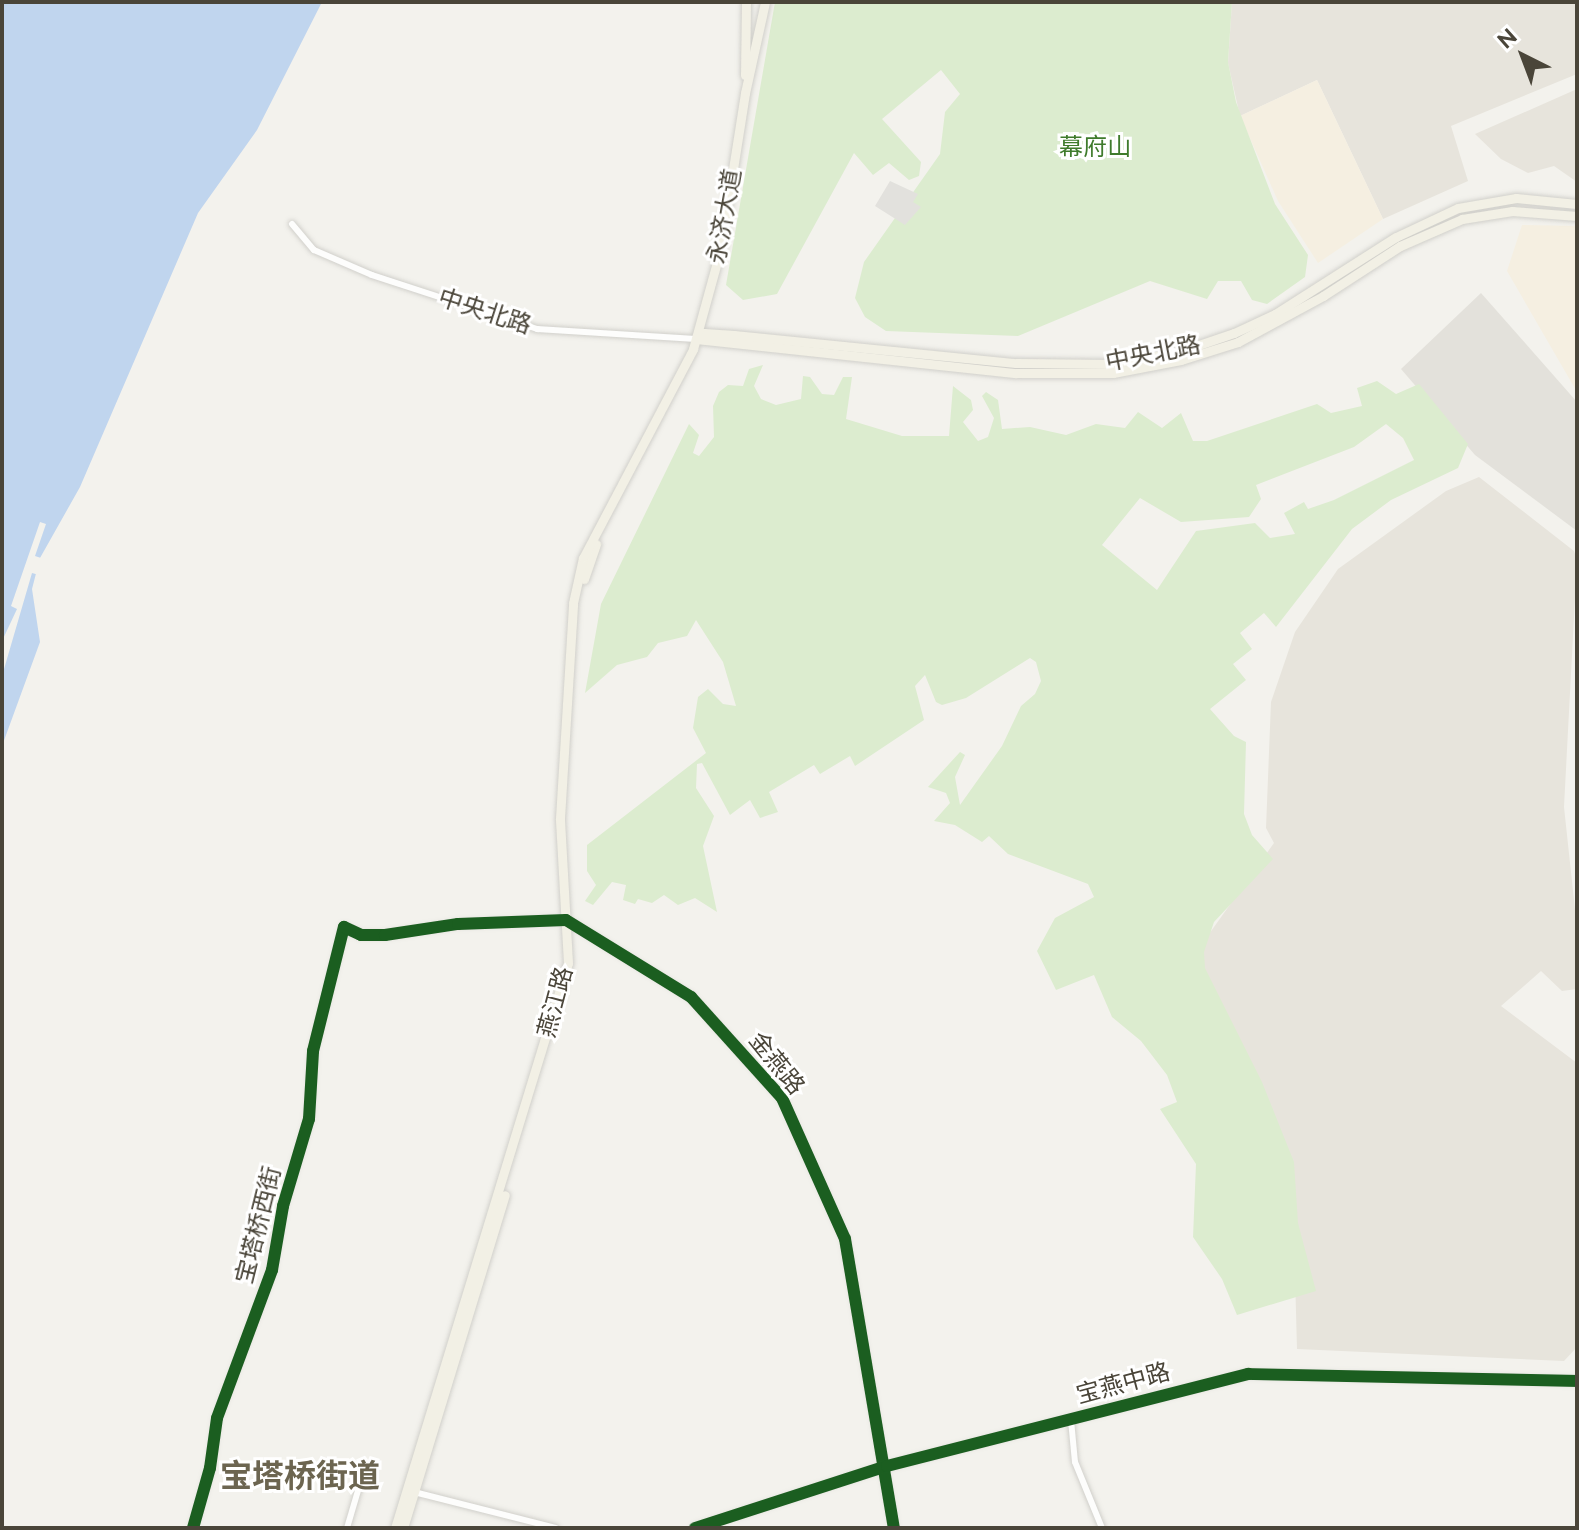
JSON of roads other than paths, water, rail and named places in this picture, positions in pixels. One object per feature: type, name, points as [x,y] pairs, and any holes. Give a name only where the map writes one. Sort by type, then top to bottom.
[{"type":"main road","name":"永济大道","points":[[745,93],[746,2]]},
{"type":"main road","name":"永济大道","points":[[701,338],[720,251],[745,93],[765,2]]},
{"type":"main road","name":"中央北路","points":[[701,338],[1016,363],[1113,364],[1178,352],[1234,333],[1275,314],[1396,237],[1458,208],[1516,198],[1577,204]]},
{"type":"main road","name":"中央北路","points":[[701,338],[1016,373],[1113,373],[1181,360],[1238,342],[1323,296],[1400,246],[1462,219],[1512,211],[1577,216]]},
{"type":"main road","name":"燕江路","points":[[395,1528],[410,1491],[568,963],[560,818],[573,603],[583,558],[701,338]]},
{"type":"main road","points":[[403,1528],[410,1491]]},
{"type":"street","name":"中央北路","points":[[292,224],[314,250],[372,275],[537,329],[701,338]]},
{"type":"street","name":"宝塔桥西街","points":[[193,1528],[210,1468],[217,1418],[272,1270],[283,1206],[309,1119],[313,1051],[344,927],[361,935],[385,935],[458,924],[568,922]]},
{"type":"street","name":"金燕路","points":[[568,922],[691,997],[782,1098],[845,1239],[887,1466],[894,1528]]},
{"type":"street","name":"宝燕中路","points":[[695,1528],[887,1466],[1248,1374],[1577,1381]]},
{"type":"street","points":[[1071,1420],[1075,1462],[1102,1528]]},
{"type":"street","points":[[347,1528],[362,1477]]},
{"type":"street","points":[[410,1491],[556,1528]]},
{"type":"water","points":[[2,2],[322,2],[257,130],[198,213],[80,487],[40,558],[32,589],[40,642],[2,746]]},
{"type":"district","name":"宝塔桥街道","points":[[300,1476]]},
{"type":"park label","name":"幕府山","points":[[1095,147]]}]
